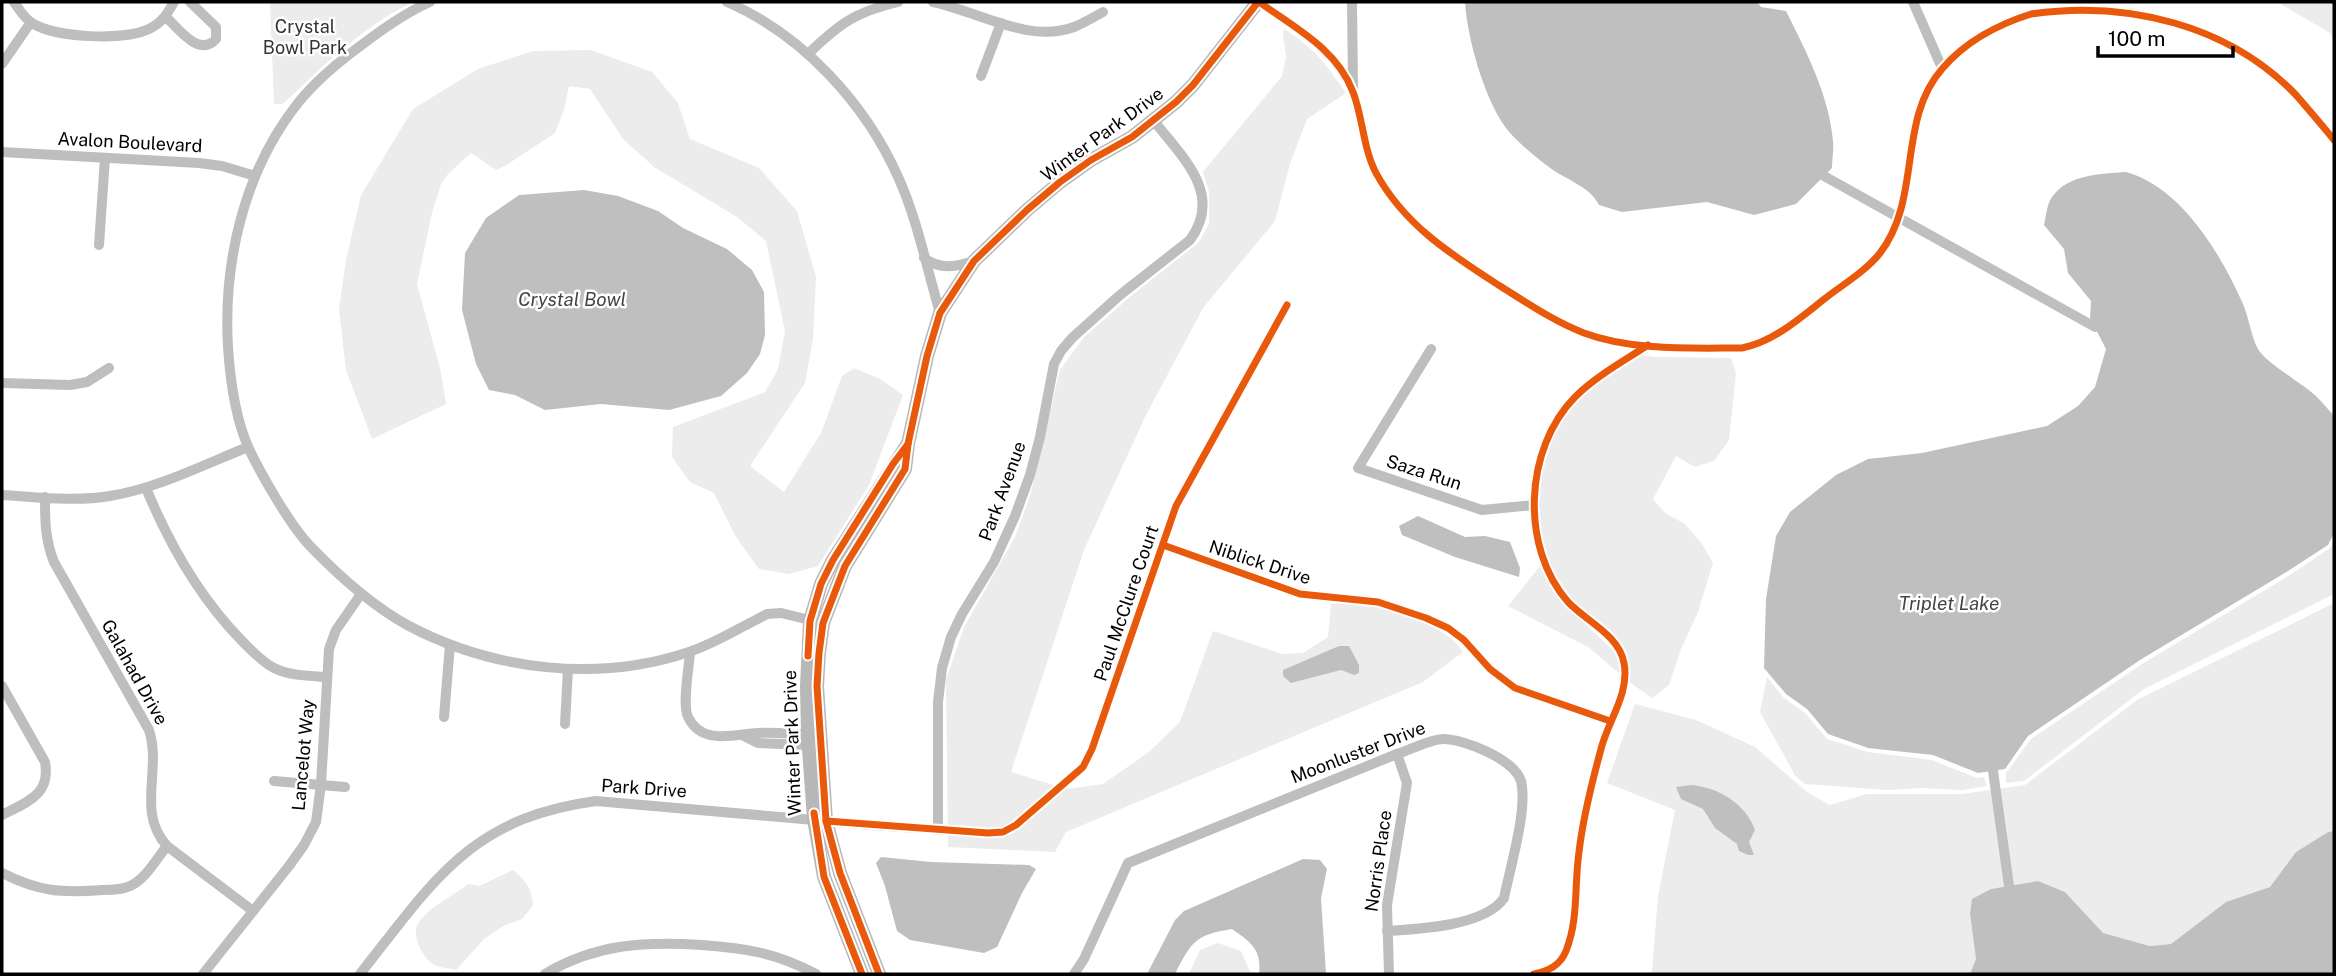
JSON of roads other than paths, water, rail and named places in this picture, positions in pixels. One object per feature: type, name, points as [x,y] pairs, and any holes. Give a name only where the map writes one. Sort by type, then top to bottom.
[{"type":"street","points":[[14,2],[32,22],[60,32],[122,36],[148,29],[166,17],[174,2]]},
{"type":"street","points":[[166,17],[194,43],[206,46],[212,44],[216,39],[216,27],[190,2]]},
{"type":"street","points":[[430,2],[392,23],[325,75],[287,119],[255,176],[231,263],[227,319],[234,397],[248,447],[274,494],[309,545],[361,594],[407,625],[450,645],[494,658],[531,666],[568,669],[648,663],[690,652],[767,614],[780,613],[816,622]]},
{"type":"street","points":[[727,2],[764,22],[808,54],[838,83],[862,113],[900,181],[940,313]]},
{"type":"street","points":[[808,54],[850,18],[873,8],[898,2]]},
{"type":"street","points":[[933,2],[1034,31],[1056,32],[1074,27],[1103,12]]},
{"type":"street","points":[[1259,2],[1328,52],[1342,71],[1353,90],[1375,170],[1391,198],[1431,240],[1525,302],[1575,328],[1615,341],[1648,345],[1742,348],[1757,345],[1796,321],[1868,265],[1881,252],[1896,222],[1908,183],[1920,107],[1929,88],[1942,68],[1987,32],[2012,20],[2074,4],[2106,3],[2183,20],[2232,44],[2295,94],[2334,140]]},
{"type":"street","name":"Winter Park Drive","points":[[879,974],[820,820],[808,740],[807,686],[816,622],[845,566],[905,469],[927,356],[940,313],[974,261],[1060,182],[1154,121],[1193,85],[1259,2]]},
{"type":"street","points":[[1352,2],[1353,90]]},
{"type":"street","points":[[1913,2],[1942,68]]},
{"type":"street","points":[[2,64],[32,22]]},
{"type":"street","points":[[981,76],[1001,23]]},
{"type":"street","name":"Park Avenue","points":[[938,830],[938,702],[942,668],[951,637],[962,614],[994,562],[1015,516],[1040,437],[1054,364],[1072,338],[1120,295],[1190,240],[1199,229],[1203,214],[1203,196],[1198,181],[1154,121]]},
{"type":"street","name":"Avalon Boulevard","points":[[2,152],[199,163],[222,166],[255,176]]},
{"type":"street","points":[[99,245],[105,158]]},
{"type":"street","points":[[924,258],[943,267],[974,261]]},
{"type":"street","name":"Paul McClure Court","points":[[938,830],[988,833],[1003,831],[1016,825],[1083,767],[1092,749],[1175,506],[1287,305]]},
{"type":"street","points":[[1534,974],[1550,970],[1566,953],[1577,910],[1578,852],[1594,773],[1625,680],[1620,650],[1569,602],[1556,584],[1545,560],[1537,533],[1535,481],[1550,434],[1574,398],[1594,381],[1648,345]]},
{"type":"street","name":"Saza Run","points":[[1431,349],[1358,468],[1482,509],[1535,505]]},
{"type":"street","points":[[2,383],[70,385],[87,382],[109,368]]},
{"type":"street","points":[[2,495],[108,497],[146,488],[248,447]]},
{"type":"street","points":[[146,488],[176,553],[227,625],[258,657],[275,668],[292,674],[327,677]]},
{"type":"street","name":"Galahad Drive","points":[[45,497],[45,528],[54,562],[149,730],[154,754],[152,823],[158,836],[167,846],[253,911]]},
{"type":"street","name":"Niblick Drive","points":[[1163,545],[1300,594],[1378,602],[1426,618],[1448,628],[1464,640],[1490,670],[1515,688],[1610,721]]},
{"type":"street","name":"Lancelot Way","points":[[203,974],[304,845],[316,822],[321,784],[329,649],[336,630],[361,594]]},
{"type":"street","name":"Winter Park Drive","points":[[816,622],[820,820],[824,877],[862,974]]},
{"type":"street","points":[[444,718],[450,645]]},
{"type":"street","points":[[690,652],[686,706],[688,717],[697,730],[720,737],[757,733],[808,740]]},
{"type":"street","points":[[565,724],[568,669]]},
{"type":"street","points":[[2,686],[45,762],[47,771],[40,792],[33,799],[2,816]]},
{"type":"street","name":"Moonluster Drive","points":[[1074,974],[1084,959],[1128,863],[1397,754],[1442,739],[1489,751],[1512,768],[1520,779],[1522,810],[1504,898],[1498,906],[1469,919],[1424,929],[1387,931]]},
{"type":"street","name":"Norris Place","points":[[1389,974],[1387,905],[1407,783],[1397,754]]},
{"type":"street","points":[[274,781],[345,787]]},
{"type":"street","name":"Park Drive","points":[[360,974],[449,866],[493,832],[531,815],[596,801],[820,820]]},
{"type":"street","points":[[820,820],[938,830]]},
{"type":"street","points":[[2,873],[25,885],[48,890],[74,892],[119,889],[140,880],[167,846]]},
{"type":"street","points":[[545,974],[577,958],[598,952],[641,943],[663,942],[743,948],[769,953],[816,974]]},
{"type":"water","points":[[1465,2],[1757,2],[1761,7],[1786,11],[1827,107],[1833,141],[1832,168],[1796,204],[1754,215],[1707,202],[1622,212],[1599,205],[1585,189],[1531,153],[1502,122],[1479,71]]},
{"type":"water","name":"Triplet Lake","points":[[2126,172],[2146,180],[2164,192],[2197,225],[2234,285],[2258,349],[2268,360],[2316,396],[2334,416],[2334,533],[2328,545],[2140,660],[2028,736],[2005,769],[1978,773],[1933,755],[1868,748],[1828,734],[1807,709],[1786,694],[1764,668],[1766,599],[1776,536],[1790,512],[1836,475],[1868,459],[1922,453],[2047,426],[2078,406],[2095,387],[2106,349],[2090,318],[2091,301],[2068,273],[2064,249],[2044,225],[2046,214],[2052,197],[2067,184],[2086,177]]},
{"type":"water","name":"Crystal Bowl","points":[[584,190],[618,196],[658,211],[683,228],[727,249],[752,270],[764,292],[765,335],[760,354],[747,373],[721,396],[669,410],[601,404],[545,410],[515,395],[489,390],[476,364],[462,310],[465,253],[486,218],[519,195]]},
{"type":"water","points":[[1418,516],[1465,537],[1485,536],[1510,542],[1520,568],[1519,577],[1455,557],[1402,535],[1399,526]]},
{"type":"water","points":[[1339,646],[1349,646],[1359,665],[1359,673],[1354,675],[1341,670],[1291,683],[1283,676],[1283,670]]},
{"type":"water","points":[[1691,785],[1721,793],[1745,812],[1755,830],[1749,842],[1754,855],[1739,851],[1737,844],[1715,828],[1703,809],[1681,799],[1676,787]]},
{"type":"water","points":[[2334,831],[2334,974],[1970,974],[1976,959],[1970,914],[1972,899],[1991,889],[2038,881],[2065,892],[2103,933],[2150,946],[2171,944],[2226,902],[2270,887],[2296,852]]},
{"type":"water","points":[[881,857],[931,862],[1029,865],[1036,869],[997,947],[984,953],[910,940],[897,931],[876,863]]},
{"type":"water","points":[[1303,859],[1320,860],[1327,869],[1321,898],[1326,974],[1259,974],[1259,959],[1254,947],[1232,929],[1210,934],[1196,941],[1175,974],[1147,974],[1175,920],[1184,911]]},
{"type":"waterway","points":[[1824,176],[2095,327]]},
{"type":"waterway","points":[[1993,771],[2009,886]]},
{"type":"park label","name":"Crystal Bowl Park","points":[[305,36]]}]
